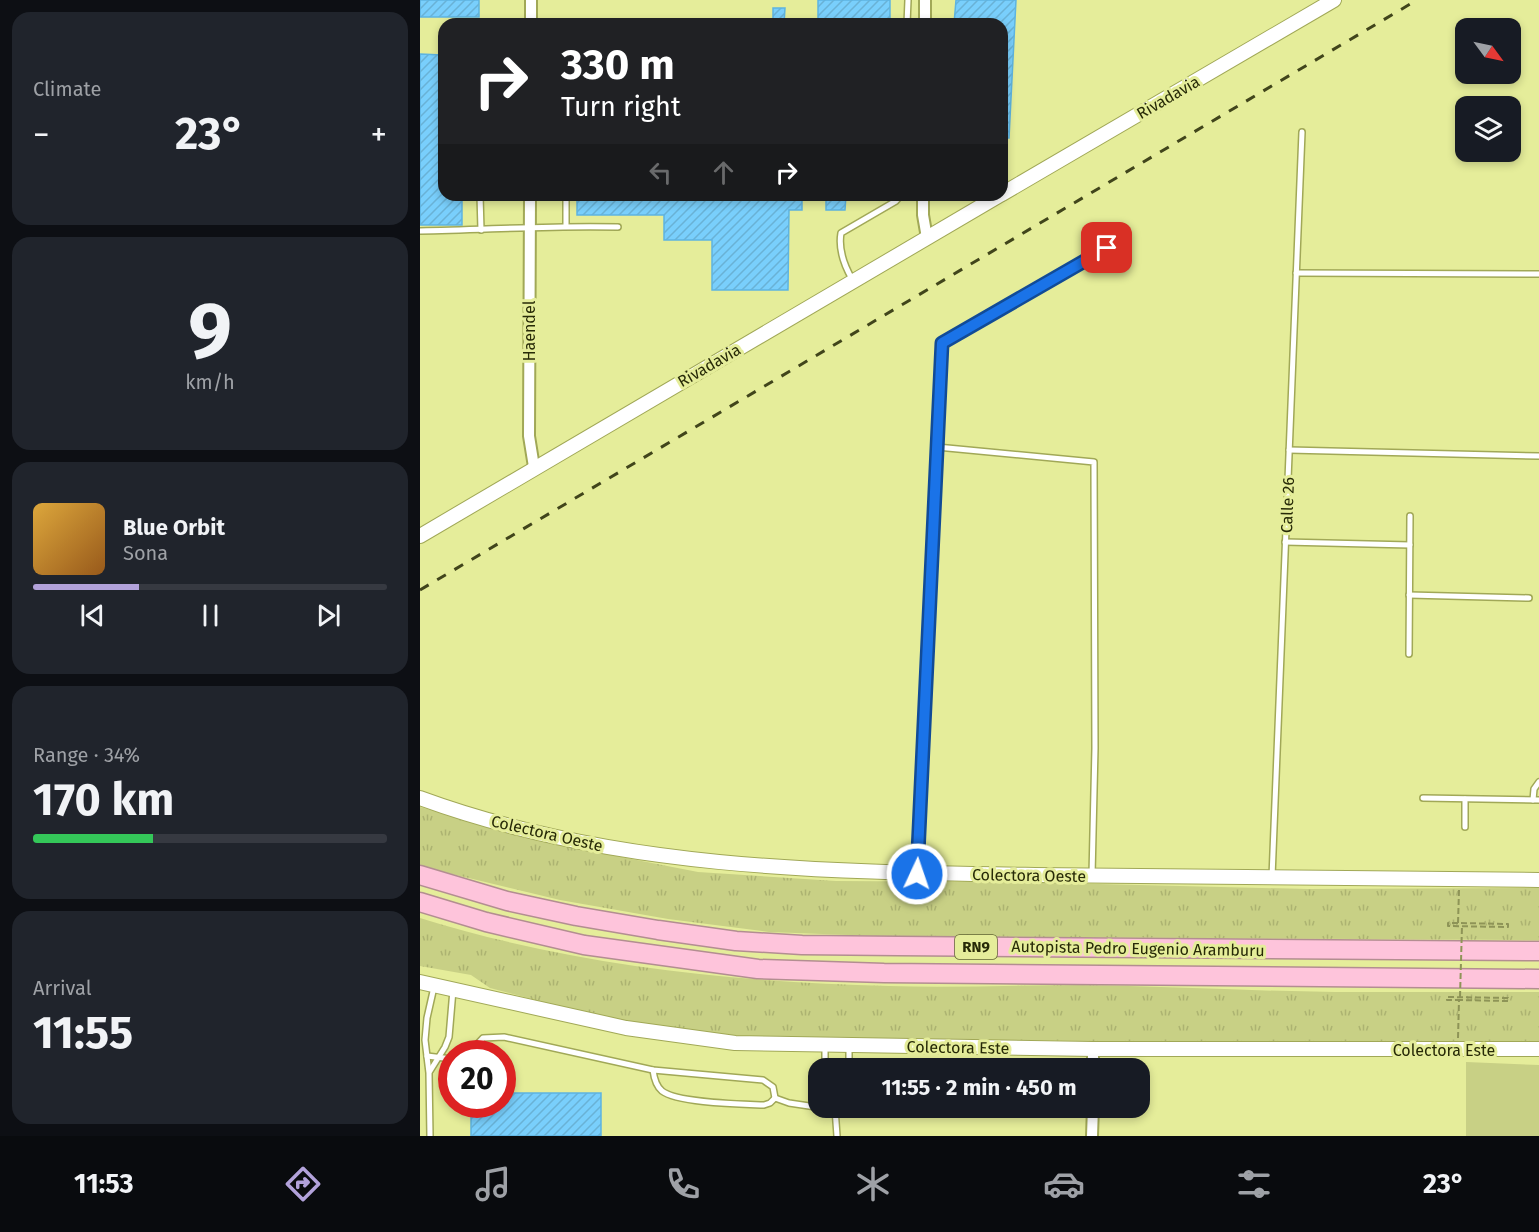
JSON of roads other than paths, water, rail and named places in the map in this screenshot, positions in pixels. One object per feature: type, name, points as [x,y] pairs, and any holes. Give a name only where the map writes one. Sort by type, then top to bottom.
[{"type":"highway","name":"Autopista Pedro Eugenio Aramburu","points":[[420,875],[507,901],[576,916],[736,941],[802,945],[1539,951]]},
{"type":"highway","name":"Autopista Pedro Eugenio Aramburu","points":[[420,902],[486,922],[584,945],[671,958],[780,970],[1539,979]]},
{"type":"street","points":[[531,0],[531,18]]},
{"type":"street","points":[[925,0],[925,18]]},
{"type":"street","name":"Rivadavia","points":[[1008,190],[1332,0]]},
{"type":"street","name":"Haendel","points":[[530,201],[529,436],[534,467]]},
{"type":"street","points":[[923,201],[927,238]]},
{"type":"street","name":"Rivadavia","points":[[420,536],[989,201]]},
{"type":"street","name":"Colectora Oeste","points":[[420,798],[462,813],[556,837],[630,851],[724,864],[917,874],[1539,880]]},
{"type":"street","name":"Colectora Este","points":[[420,982],[626,1028],[735,1043],[1093,1049],[1539,1049]]},
{"type":"street","points":[[1093,1049],[1093,1058]]},
{"type":"street","points":[[1092,1118],[1092,1136]]},
{"type":"lane","points":[[907,18],[908,0]]},
{"type":"lane","name":"Calle 26","points":[[1272,879],[1302,132]]},
{"type":"lane","points":[[480,201],[481,230]]},
{"type":"lane","points":[[566,201],[566,225]]},
{"type":"lane","points":[[853,281],[841,257],[839,243],[841,233],[896,201]]},
{"type":"lane","points":[[420,231],[566,225],[618,227]]},
{"type":"lane","points":[[917,874],[942,343],[1107,248]]},
{"type":"lane","points":[[1296,273],[1539,274]]},
{"type":"lane","points":[[937,447],[1094,462],[1095,748],[1092,876]]},
{"type":"lane","points":[[1289,450],[1539,456]]},
{"type":"lane","points":[[1409,654],[1410,516]]},
{"type":"lane","points":[[1285,542],[1410,545]]},
{"type":"lane","points":[[1409,595],[1529,598]]},
{"type":"lane","points":[[1423,798],[1536,800],[1534,789],[1536,783],[1539,782]]},
{"type":"lane","points":[[1465,799],[1465,826]]},
{"type":"lane","points":[[430,1136],[429,1073],[423,1041],[435,986]]},
{"type":"lane","points":[[448,1040],[453,990]]},
{"type":"lane","points":[[481,1040],[504,1037],[653,1070],[763,1080],[773,1087],[775,1098]]},
{"type":"lane","points":[[825,1044],[825,1058]]},
{"type":"lane","points":[[849,1045],[849,1058]]},
{"type":"lane","points":[[427,1056],[438,1056]]},
{"type":"lane","points":[[429,1073],[438,1058]]},
{"type":"lane","points":[[653,1070],[655,1081],[661,1090],[676,1098],[764,1106],[775,1098]]},
{"type":"lane","points":[[775,1098],[789,1103],[808,1105]]},
{"type":"lane","points":[[836,1118],[837,1136]]},
{"type":"railway","points":[[420,590],[1417,0]]}]
